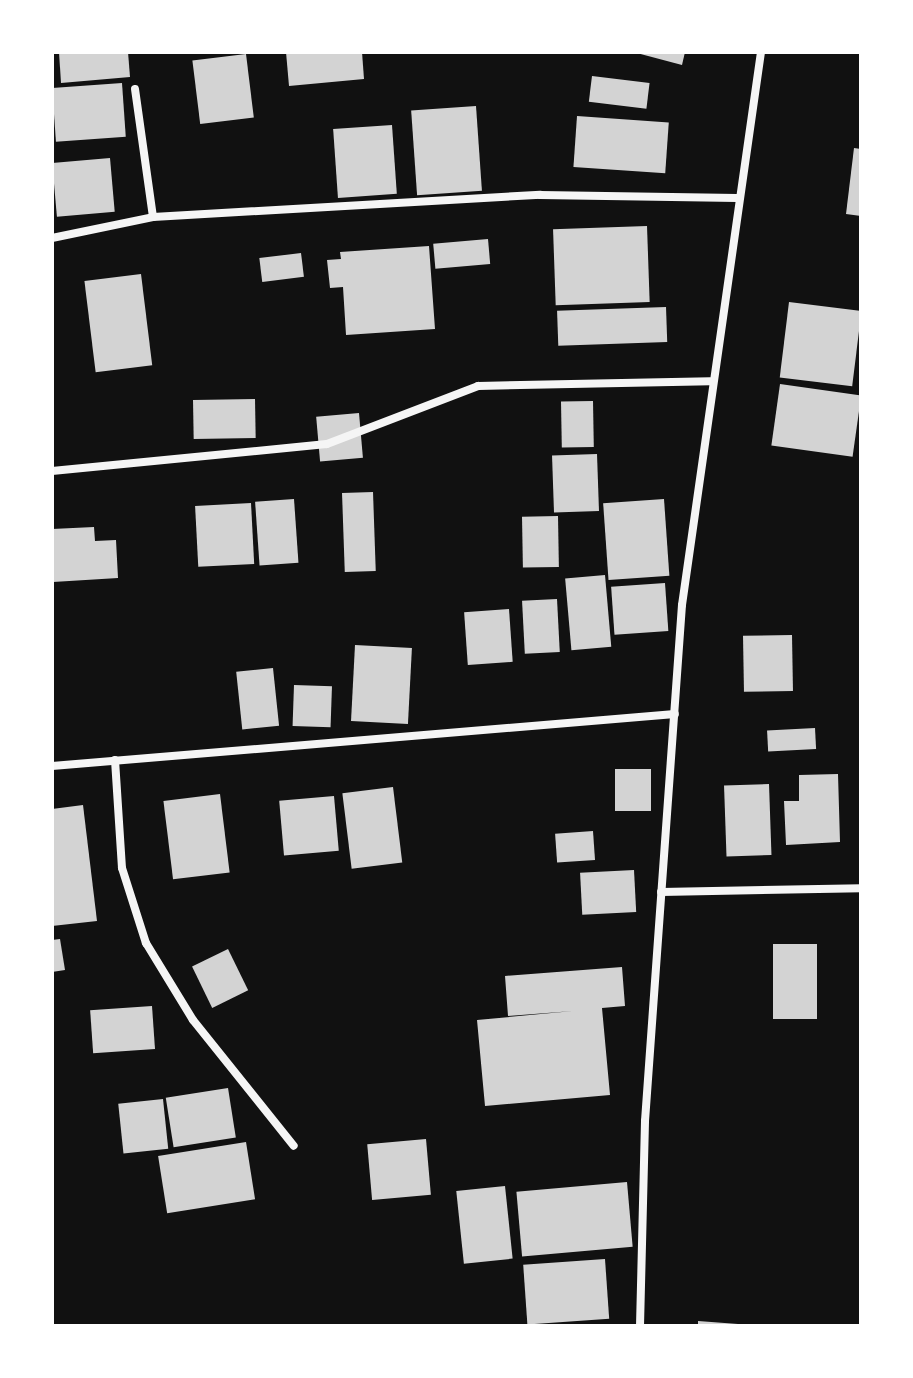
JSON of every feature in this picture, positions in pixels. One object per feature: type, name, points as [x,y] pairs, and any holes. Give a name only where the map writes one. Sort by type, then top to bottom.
[{"type":"street","points":[[640,1326],[661,892],[675,714],[710,381],[761,52]]},
{"type":"street","points":[[135,89],[153,217]]},
{"type":"street","points":[[52,238],[153,217],[540,195],[737,198]]},
{"type":"street","points":[[52,471],[327,444],[478,386],[710,381]]},
{"type":"street","points":[[52,766],[675,714]]},
{"type":"street","points":[[115,760],[126,892],[146,943],[193,1020],[294,1146]]},
{"type":"street","points":[[661,892],[861,888]]},
{"type":"building","points":[[59,52],[128,52],[130,77],[61,83]]},
{"type":"building","points":[[286,52],[362,52],[364,79],[289,86]]},
{"type":"building","points":[[633,52],[685,52],[682,65]]},
{"type":"building","points":[[246,54],[254,118],[200,124],[192,61]]},
{"type":"building","points":[[592,76],[650,83],[646,109],[589,102]]},
{"type":"building","points":[[122,83],[126,137],[56,142],[52,88]]},
{"type":"building","points":[[476,106],[482,191],[417,195],[411,111]]},
{"type":"building","points":[[577,116],[669,122],[665,173],[573,167]]},
{"type":"building","points":[[392,125],[397,194],[338,198],[333,129]]},
{"type":"building","points":[[854,148],[861,149],[861,216],[846,214]]},
{"type":"building","points":[[110,158],[115,212],[57,217],[52,163]]},
{"type":"building","points":[[647,226],[650,302],[556,305],[553,229]]},
{"type":"building","points":[[488,239],[490,264],[435,269],[433,244]]},
{"type":"building","points":[[429,246],[435,329],[346,335],[343,287],[330,288],[327,260],[341,259],[340,252]]},
{"type":"building","points":[[301,253],[304,277],[262,282],[259,258]]},
{"type":"building","points":[[141,274],[152,365],[96,372],[84,281]]},
{"type":"building","points":[[789,302],[861,311],[852,386],[780,377]]},
{"type":"building","points":[[666,307],[667,342],[558,346],[557,311]]},
{"type":"building","points":[[780,384],[861,395],[853,457],[771,445]]},
{"type":"building","points":[[255,399],[256,438],[194,439],[193,400]]},
{"type":"building","points":[[593,401],[594,447],[562,448],[561,402]]},
{"type":"building","points":[[359,413],[363,458],[320,462],[316,417]]},
{"type":"building","points":[[597,454],[599,511],[554,513],[552,456]]},
{"type":"building","points":[[373,492],[376,571],[345,572],[342,493]]},
{"type":"building","points":[[294,499],[298,563],[260,566],[255,502]]},
{"type":"building","points":[[664,499],[669,576],[609,580],[603,503]]},
{"type":"building","points":[[251,503],[254,564],[198,567],[195,506]]},
{"type":"building","points":[[558,516],[559,567],[523,568],[522,517]]},
{"type":"building","points":[[94,527],[95,541],[116,540],[118,578],[53,582],[52,529]]},
{"type":"building","points":[[605,575],[611,647],[571,650],[565,578]]},
{"type":"building","points":[[665,583],[668,631],[614,635],[611,587]]},
{"type":"building","points":[[557,599],[560,652],[525,654],[522,601]]},
{"type":"building","points":[[509,609],[513,662],[468,665],[464,612]]},
{"type":"building","points":[[792,635],[793,691],[744,692],[743,636]]},
{"type":"building","points":[[355,645],[412,648],[408,724],[351,721]]},
{"type":"building","points":[[273,668],[279,726],[242,730],[236,672]]},
{"type":"building","points":[[294,685],[332,686],[331,727],[293,726]]},
{"type":"building","points":[[815,728],[816,749],[768,751],[767,731]]},
{"type":"building","points":[[615,769],[651,769],[651,811],[615,811]]},
{"type":"building","points":[[838,774],[840,842],[786,845],[784,801],[799,801],[799,775]]},
{"type":"building","points":[[769,784],[771,855],[727,857],[724,786]]},
{"type":"building","points":[[393,787],[402,862],[352,869],[342,793]]},
{"type":"building","points":[[220,794],[230,872],[173,879],[163,801]]},
{"type":"building","points":[[334,796],[339,851],[284,856],[279,801]]},
{"type":"building","points":[[83,805],[97,921],[52,926],[52,809]]},
{"type":"building","points":[[593,831],[595,860],[557,863],[555,834]]},
{"type":"building","points":[[634,870],[636,912],[582,915],[580,873]]},
{"type":"building","points":[[60,939],[65,970],[52,972],[52,940]]},
{"type":"building","points":[[773,944],[817,944],[817,1019],[773,1019]]},
{"type":"building","points":[[228,949],[248,990],[212,1008],[192,967]]},
{"type":"building","points":[[622,967],[625,1006],[602,1008],[610,1095],[485,1106],[477,1020],[573,1011],[508,1016],[505,976]]},
{"type":"building","points":[[152,1006],[155,1049],[93,1053],[90,1010]]},
{"type":"building","points":[[228,1088],[236,1137],[174,1147],[166,1098]]},
{"type":"building","points":[[163,1099],[168,1149],[123,1153],[118,1104]]},
{"type":"building","points":[[426,1139],[431,1195],[372,1200],[367,1144]]},
{"type":"building","points":[[246,1142],[255,1199],[167,1213],[158,1156]]},
{"type":"building","points":[[627,1182],[633,1247],[522,1256],[516,1192]]},
{"type":"building","points":[[505,1186],[513,1259],[464,1264],[456,1191]]},
{"type":"building","points":[[605,1259],[609,1319],[527,1325],[523,1265]]},
{"type":"building","points":[[698,1321],[738,1324],[738,1326],[698,1326]]}]
